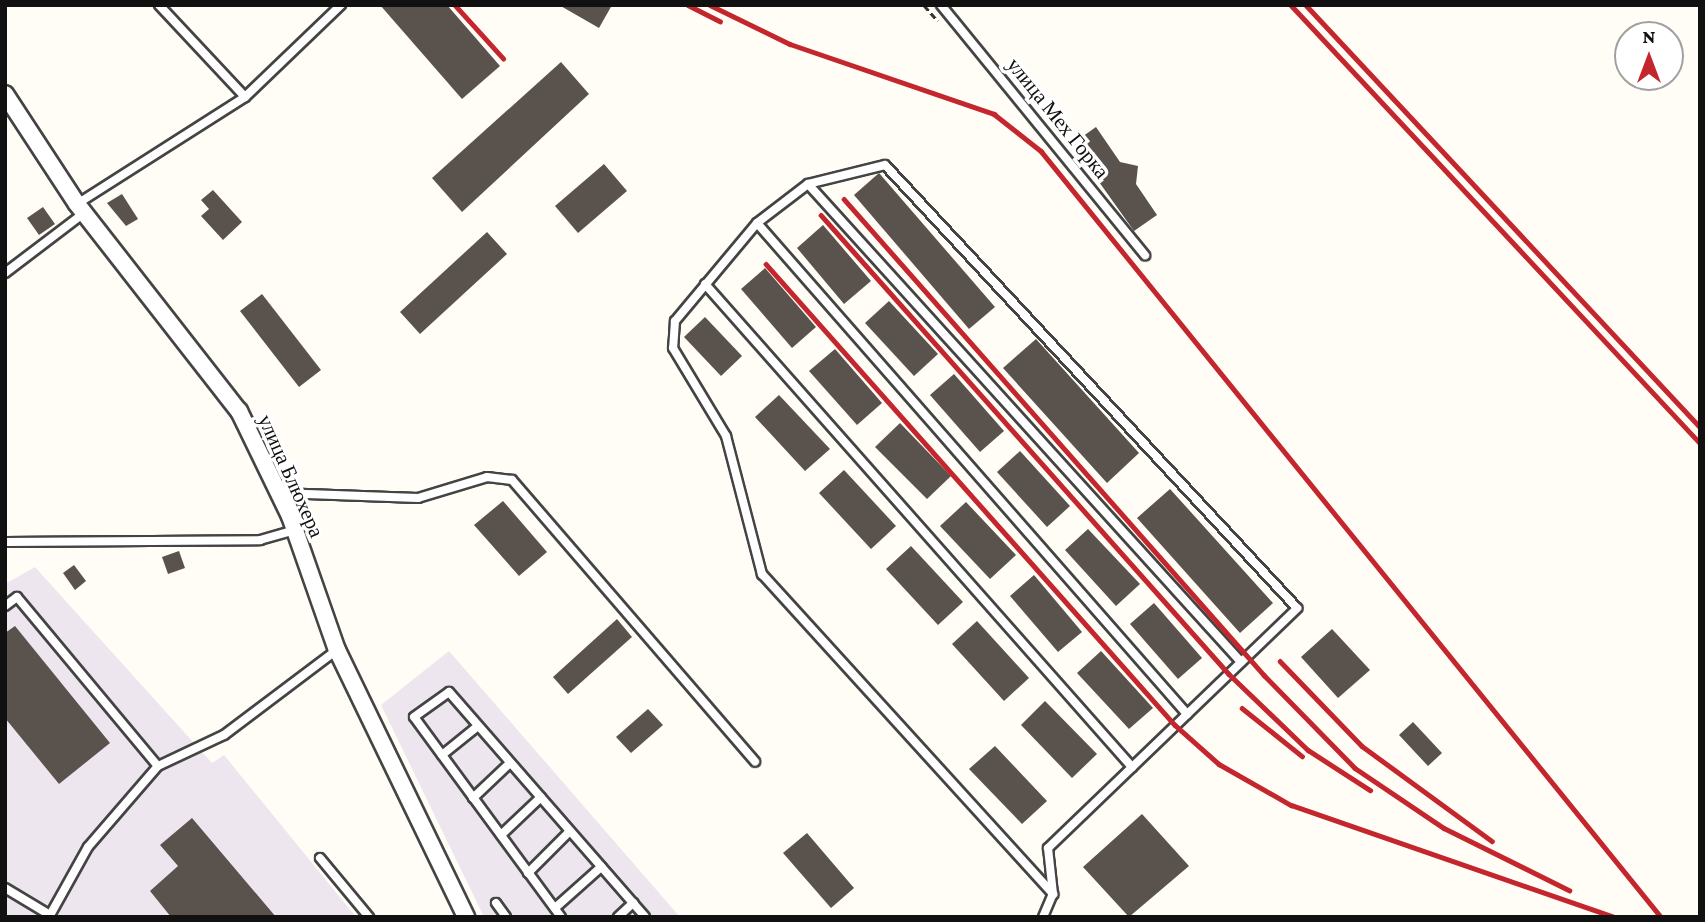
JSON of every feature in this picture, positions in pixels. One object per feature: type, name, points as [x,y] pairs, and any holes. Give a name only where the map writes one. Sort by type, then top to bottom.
[{"type":"street","name":"улица Блюхера","points":[[5,94],[80,208],[239,411],[295,530],[337,650],[466,917]]},
{"type":"lane","points":[[159,5],[245,97]]},
{"type":"lane","points":[[5,273],[80,208],[245,97],[341,5]]},
{"type":"lane","name":"улица Мех Горка","points":[[941,5],[1145,255]]},
{"type":"lane","points":[[1043,917],[1053,894],[1048,848],[1297,608],[886,165],[808,184],[757,223],[675,321],[673,348],[726,436],[762,574],[1053,894]]},
{"type":"lane","points":[[808,184],[1241,663]]},
{"type":"lane","points":[[757,223],[1187,714]]},
{"type":"lane","points":[[705,285],[1132,767]]},
{"type":"lane","points":[[279,493],[418,498],[487,477],[512,480],[755,762]]},
{"type":"lane","points":[[5,542],[260,540],[295,530]]},
{"type":"lane","points":[[5,606],[17,597],[158,766]]},
{"type":"lane","points":[[5,888],[50,916],[88,846],[158,766],[224,734],[337,650]]},
{"type":"lane","points":[[561,917],[414,717],[449,692],[645,917]]},
{"type":"lane","points":[[442,755],[478,726]]},
{"type":"lane","points":[[473,798],[510,763]]},
{"type":"lane","points":[[501,835],[541,797]]},
{"type":"lane","points":[[528,873],[570,831]]},
{"type":"lane","points":[[320,858],[369,917]]},
{"type":"lane","points":[[555,908],[601,867]]},
{"type":"lane","points":[[496,903],[506,917]]},
{"type":"lane","points":[[618,917],[633,903]]},
{"type":"shaded area","points":[[35,567],[212,763],[224,755],[356,917],[5,917],[5,584]]},
{"type":"shaded area","points":[[449,651],[680,917],[484,917],[381,705]]},
{"type":"building","points":[[380,5],[447,5],[500,66],[462,99]]},
{"type":"building","points":[[559,5],[612,5],[599,28]]},
{"type":"building","points":[[561,62],[589,94],[462,212],[432,178]]},
{"type":"building","points":[[1096,127],[1120,162],[1138,166],[1136,184],[1157,215],[1134,231],[1072,144]]},
{"type":"building","points":[[604,164],[627,191],[578,233],[555,206]]},
{"type":"building","points":[[879,173],[995,307],[969,329],[854,195]]},
{"type":"building","points":[[213,190],[242,222],[223,240],[201,216],[209,209],[201,200]]},
{"type":"building","points":[[122,194],[138,219],[126,226],[107,203]]},
{"type":"building","points":[[43,207],[55,224],[39,235],[27,218]]},
{"type":"building","points":[[823,225],[871,281],[844,304],[797,248]]},
{"type":"building","points":[[487,232],[507,254],[420,334],[400,312]]},
{"type":"building","points":[[765,268],[816,327],[792,348],[741,289]]},
{"type":"building","points":[[262,294],[321,370],[299,387],[240,311]]},
{"type":"building","points":[[889,301],[938,354],[914,376],[865,323]]},
{"type":"building","points":[[705,317],[742,356],[721,376],[684,337]]},
{"type":"building","points":[[1036,339],[1139,453],[1107,483],[1003,368]]},
{"type":"building","points":[[835,349],[882,403],[857,425],[809,371]]},
{"type":"building","points":[[954,374],[1004,431],[980,452],[930,395]]},
{"type":"building","points":[[779,395],[830,449],[805,471],[755,417]]},
{"type":"building","points":[[900,423],[951,476],[927,499],[875,447]]},
{"type":"building","points":[[1020,451],[1070,506],[1047,527],[997,472]]},
{"type":"building","points":[[844,470],[896,526],[871,549],[819,493]]},
{"type":"building","points":[[1170,489],[1273,603],[1240,633],[1137,518]]},
{"type":"building","points":[[503,501],[547,552],[519,576],[474,525]]},
{"type":"building","points":[[966,502],[1016,555],[990,579],[940,526]]},
{"type":"building","points":[[1088,529],[1140,584],[1116,606],[1065,550]]},
{"type":"building","points":[[911,546],[963,602],[938,625],[886,569]]},
{"type":"building","points":[[179,551],[185,568],[168,574],[162,557]]},
{"type":"building","points":[[74,565],[86,581],[75,590],[63,573]]},
{"type":"building","points":[[1034,575],[1082,632],[1058,652],[1010,596]]},
{"type":"building","points":[[1154,603],[1202,658],[1178,679],[1130,624]]},
{"type":"building","points":[[617,619],[632,637],[568,694],[553,677]]},
{"type":"building","points":[[977,621],[1029,678],[1004,701],[952,644]]},
{"type":"building","points":[[15,626],[110,743],[59,784],[5,718],[5,633]]},
{"type":"building","points":[[1332,629],[1370,670],[1338,698],[1301,657]]},
{"type":"building","points":[[1101,651],[1153,708],[1129,729],[1077,673]]},
{"type":"building","points":[[1045,701],[1097,754],[1072,778],[1021,725]]},
{"type":"building","points":[[648,709],[663,725],[631,753],[616,737]]},
{"type":"building","points":[[1413,722],[1442,753],[1428,766],[1399,735]]},
{"type":"building","points":[[995,746],[1047,801],[1022,824],[969,769]]},
{"type":"building","points":[[1142,814],[1189,866],[1129,917],[1083,867]]},
{"type":"building","points":[[192,818],[276,917],[171,917],[150,891],[178,866],[160,845]]},
{"type":"building","points":[[807,833],[854,888],[831,908],[783,853]]},
{"type":"railway","points":[[455,5],[503,58]]},
{"type":"railway","points":[[688,5],[720,21]]},
{"type":"railway","points":[[710,5],[790,44],[994,114],[1041,151],[1661,917]]},
{"type":"railway","points":[[1291,5],[1700,443]]},
{"type":"railway","points":[[1306,5],[1700,427]]},
{"type":"railway","points":[[844,199],[1264,675],[1355,768],[1444,828],[1569,890]]},
{"type":"railway","points":[[821,215],[1229,674],[1308,750],[1370,790]]},
{"type":"railway","points":[[766,264],[1175,725],[1219,764],[1291,805],[1615,917]]},
{"type":"railway","points":[[1280,661],[1362,746],[1492,841]]},
{"type":"railway","points":[[1242,708],[1302,756]]}]
